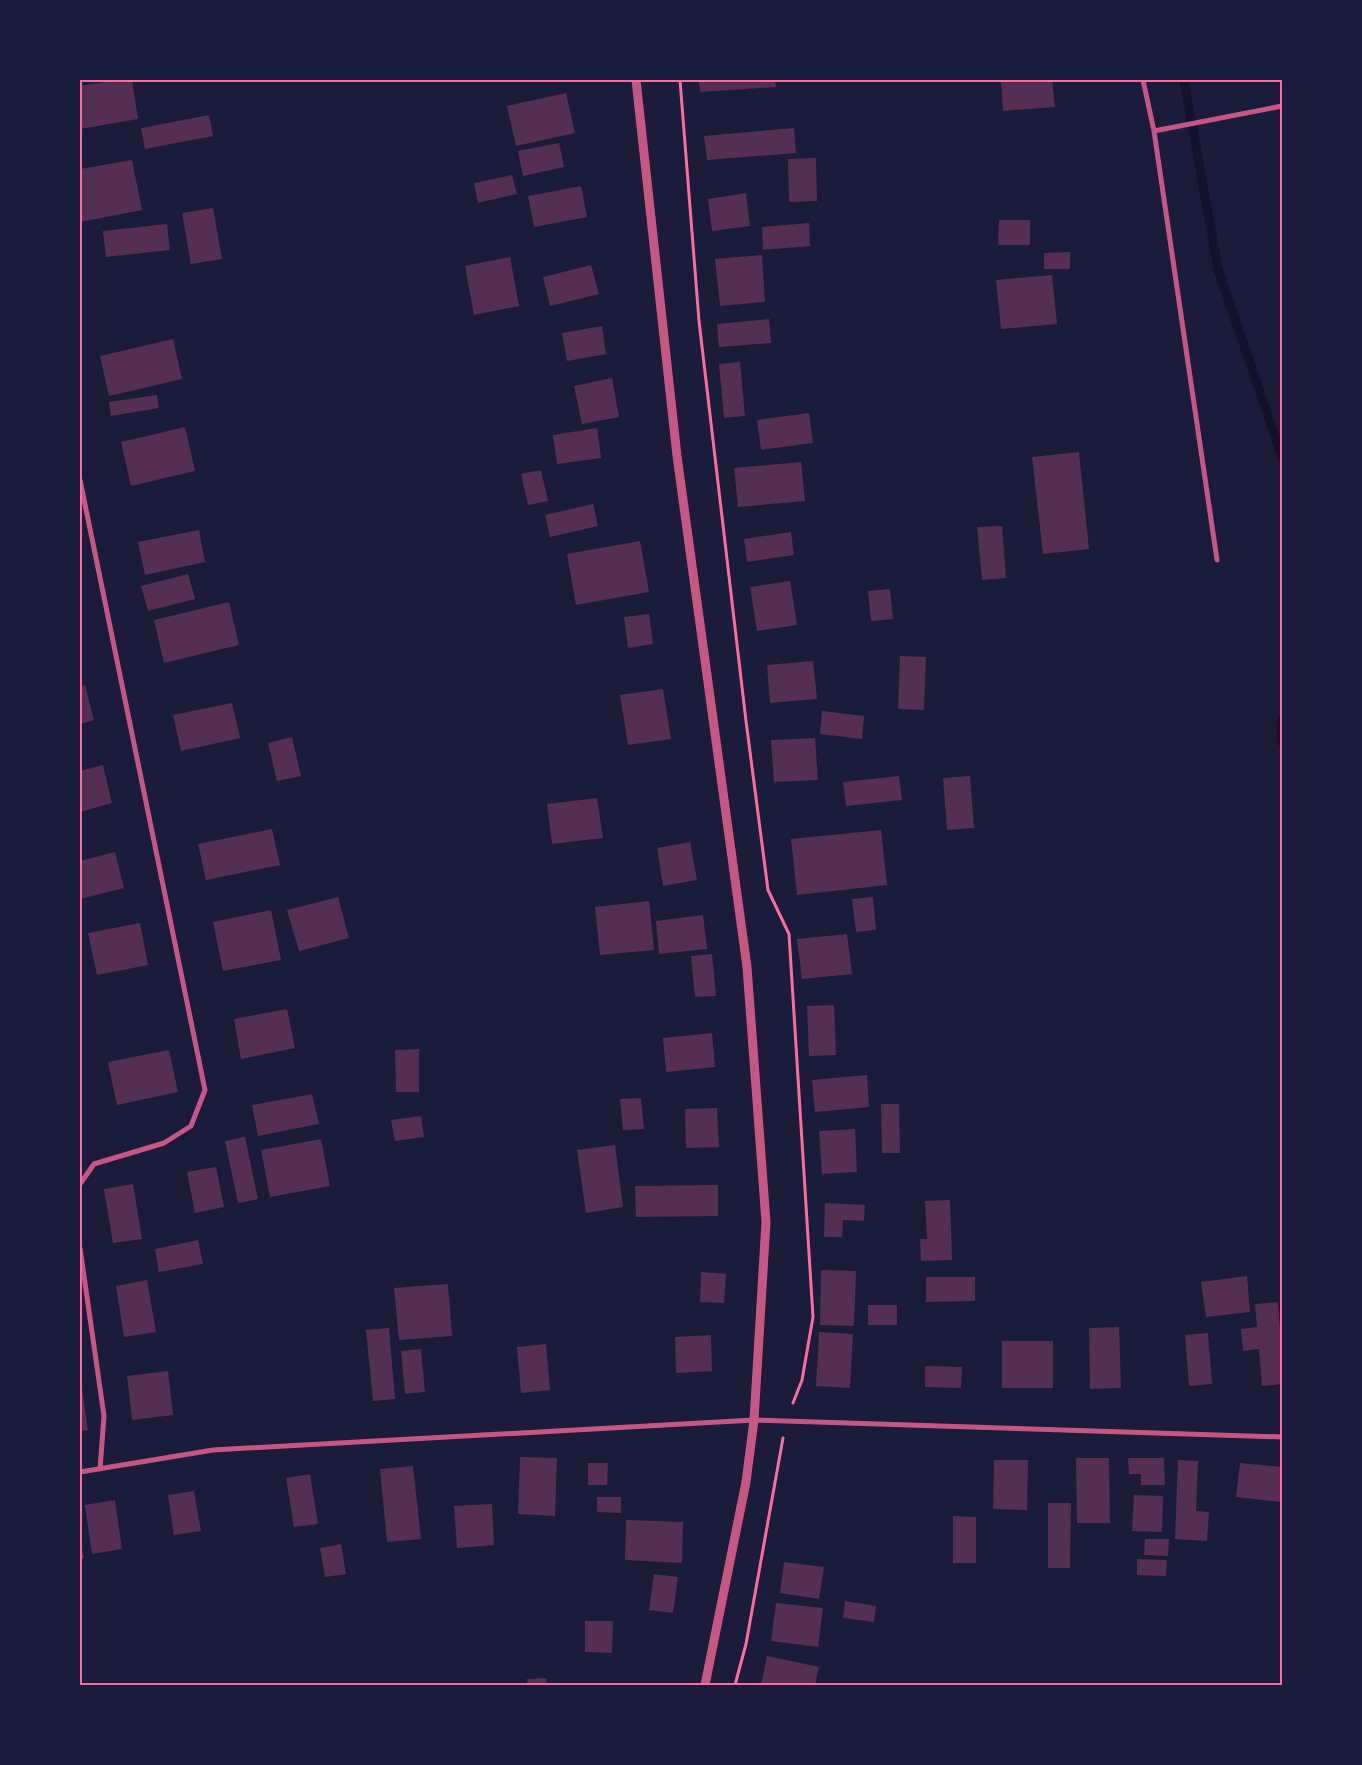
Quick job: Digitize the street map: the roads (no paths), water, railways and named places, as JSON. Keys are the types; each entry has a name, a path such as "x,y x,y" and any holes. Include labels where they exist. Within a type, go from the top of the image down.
{"street":[{"path":"636,80 677,456 747,967 766,1222 754,1420 746,1482 705,1685"},
{"path":"1143,80 1154,132 1217,560"},
{"path":"1154,132 1282,106"},
{"path":"80,480 205,1090 191,1126 164,1144 94,1164 80,1184"},
{"path":"80,1248 104,1416 100,1469"},
{"path":"80,1472 213,1450 754,1420 1282,1437"}],"waterway":[{"path":"1184,80 1218,269 1282,457"},
{"path":"1282,719 1282,742"}]}
